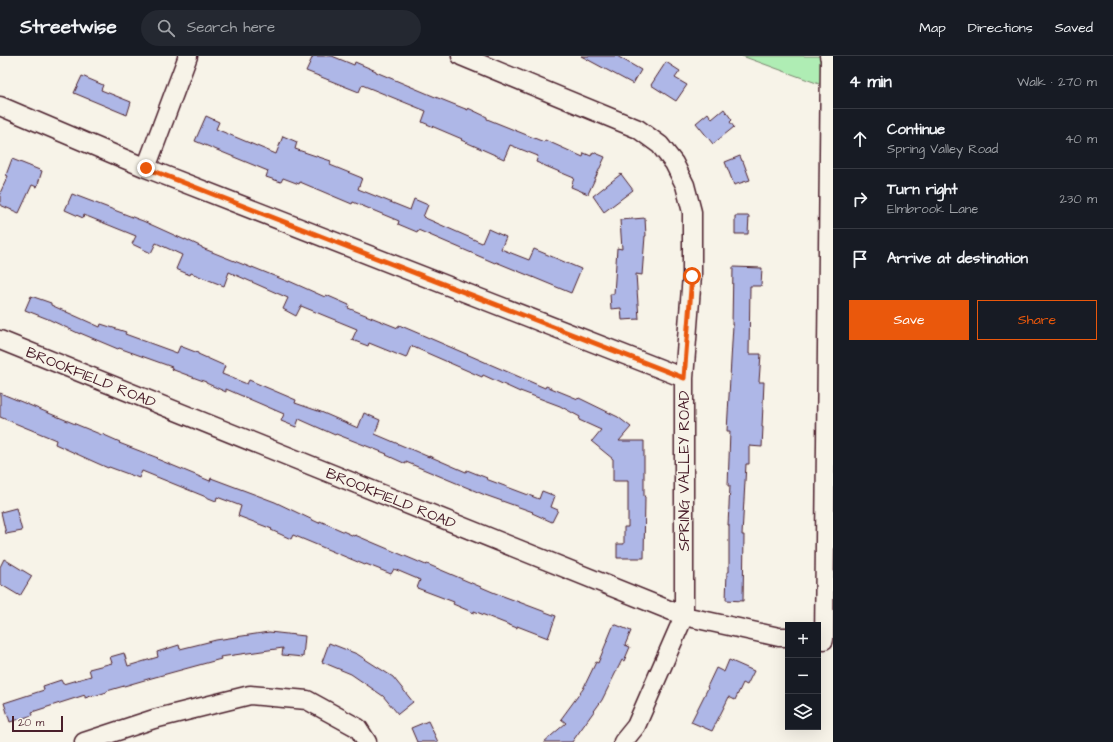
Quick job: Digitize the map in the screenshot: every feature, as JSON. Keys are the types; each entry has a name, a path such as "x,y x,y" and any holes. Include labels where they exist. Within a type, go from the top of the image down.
{"street":[{"path":"146,168 188,56"},
{"name":"SPRING VALLEY ROAD","path":"460,56 638,129 660,145 674,163 685,185 692,212 692,276 684,378 684,616"},
{"path":"825,639 829,56"},
{"path":"0,106 146,168 684,378"},
{"name":"BROOKFIELD ROAD","path":"0,340 684,616 779,637 785,637"},
{"path":"623,742 636,726 684,616"},
{"path":"84,742 154,719 250,695 307,700 358,728 367,742"}],"green space":[{"path":"742,56 833,56 833,89"}],"building":[{"path":"313,56 332,56 354,65 355,62 433,96 468,110 468,108 487,117 487,119 544,142 545,140 583,157 584,153 591,156 593,152 605,157 588,194 571,187 574,178 536,162 538,156 510,145 504,159 422,122 426,111 362,85 359,92 306,71"},
{"path":"581,56 617,56 641,70 633,84"},
{"path":"666,62 680,71 675,78 687,85 676,101 651,85"},
{"path":"82,76 103,85 101,90 131,102 127,115 74,93"},
{"path":"724,109 732,120 730,122 734,127 713,144 696,123 708,113 712,119"},
{"path":"206,116 219,122 216,129 276,154 283,136 297,142 295,149 331,161 330,165 362,178 358,189 410,210 414,199 428,205 423,217 482,243 488,229 506,237 501,249 529,260 534,249 581,269 571,293 418,230 417,232 398,224 399,221 353,202 352,204 300,182 299,184 283,178 281,182 266,177 268,171 195,141"},
{"path":"740,156 750,180 734,185 725,162"},
{"path":"12,159 42,171 37,187 32,185 19,213 0,205 0,193 8,176 6,175"},
{"path":"621,174 633,190 604,212 593,196"},
{"path":"72,194 143,221 202,248 252,268 289,281 325,297 326,295 349,305 348,308 398,328 399,325 545,388 546,386 578,399 579,398 618,417 631,427 619,441 644,441 644,558 617,558 617,544 624,544 624,527 628,527 628,481 613,481 613,459 591,441 601,430 579,420 580,417 560,406 520,392 483,375 482,377 411,346 406,358 369,343 368,346 352,340 357,329 301,306 296,316 283,309 288,298 229,272 224,286 191,273 190,275 176,269 182,255 156,243 151,253 132,244 136,236 84,215 83,218 65,210"},
{"path":"735,216 749,216 748,234 735,234"},
{"path":"645,218 646,236 642,275 636,274 639,319 622,320 621,308 611,309 610,294 614,294 617,248 622,249 620,220"},
{"path":"733,267 762,268 761,286 750,286 749,354 761,354 759,382 764,382 763,427 762,447 749,446 749,464 746,464 742,535 744,535 743,601 726,600 727,572 729,572 728,525 730,486 728,486 730,431 727,431 733,325"},
{"path":"31,296 51,303 51,305 100,327 101,324 126,332 125,334 177,353 180,346 198,353 225,366 222,374 247,384 249,380 296,400 295,403 321,412 358,428 364,413 380,420 375,434 466,472 467,470 487,478 486,479 539,499 542,491 555,496 551,507 558,510 552,522 532,513 533,512 485,495 406,462 406,464 386,455 387,454 336,434 335,435 299,419 296,427 281,421 284,414 226,389 226,392 206,382 171,369 172,367 119,348 118,349 25,310"},
{"path":"0,393 102,434 120,442 119,443 210,481 211,478 275,502 319,523 320,521 495,593 556,616 548,638 517,626 517,628 474,611 474,613 453,604 454,602 417,588 420,580 394,569 391,574 366,564 365,565 293,535 291,539 271,530 272,529 238,516 241,506 217,497 216,501 142,471 139,478 109,467 108,468 90,460 55,444 56,440 0,417"},
{"path":"16,508 22,531 6,534 1,512"},
{"path":"4,559 32,576 20,596 0,584 0,567"},
{"path":"614,624 631,631 625,645 630,647 624,661 622,660 602,700 572,742 544,742 566,723 561,719 583,689 596,662 598,663"},
{"path":"269,632 305,636 303,657 282,655 283,648 220,657 221,659 148,679 94,696 85,698 85,695 32,712 33,715 10,722 4,703 44,690 43,686 61,680 63,684 91,676 89,669 112,663 110,657 124,653 128,666 158,657 157,652 179,645 180,649 216,640"},
{"path":"329,643 357,654 393,677 413,702 398,714 383,696 351,674 322,662"},
{"path":"729,660 754,671 747,685 743,683 735,700 729,697 712,731 691,722 716,668 724,672"},
{"path":"428,721 438,742 417,742 411,728"}],"route":[{"path":"146,168 684,378 692,276"}]}
